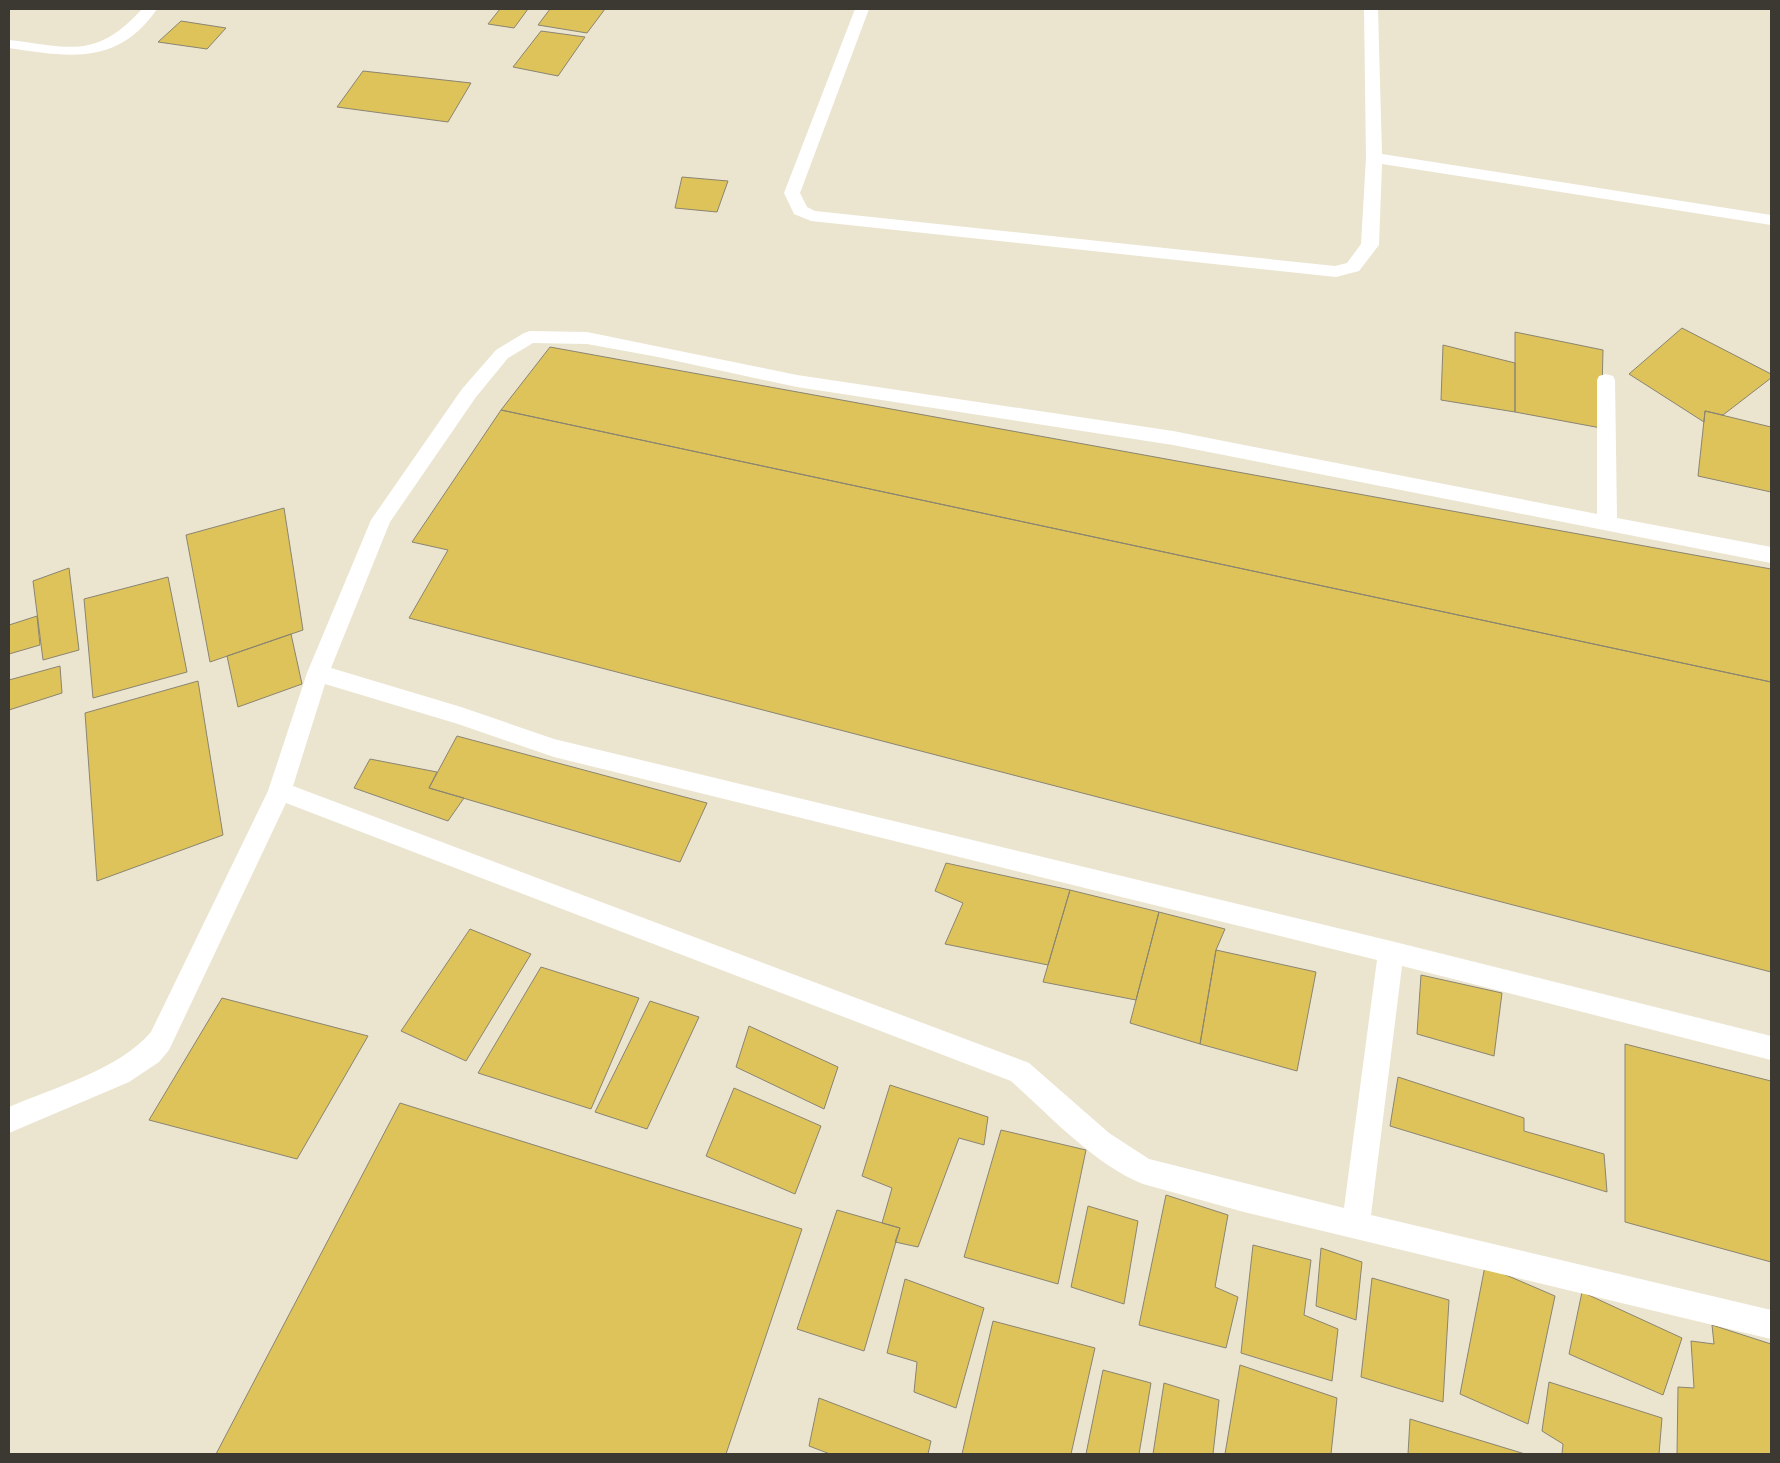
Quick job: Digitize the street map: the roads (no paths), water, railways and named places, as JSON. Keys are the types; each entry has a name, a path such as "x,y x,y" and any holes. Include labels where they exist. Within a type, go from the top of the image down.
{"lane":[{"path":"9,44 85,52 106,46 125,35 150,9"},
{"path":"862,9 792,193 800,210 811,216 1336,272 1353,267 1370,245 1374,158 1371,9"},
{"path":"1374,158 1771,220"},
{"path":"9,1120 120,1073 150,1053 160,1041 280,790 318,673 381,520 469,393 502,354 530,337 587,338 668,353 797,381 1173,438 1771,555"},
{"path":"1606,380 1607,523"},
{"path":"318,673 461,716 554,748 1391,952 1771,1048"},
{"path":"280,790 1020,1072 1099,1142 1143,1171 1244,1198 1771,1325"},
{"path":"1356,1225 1391,952"}]}
